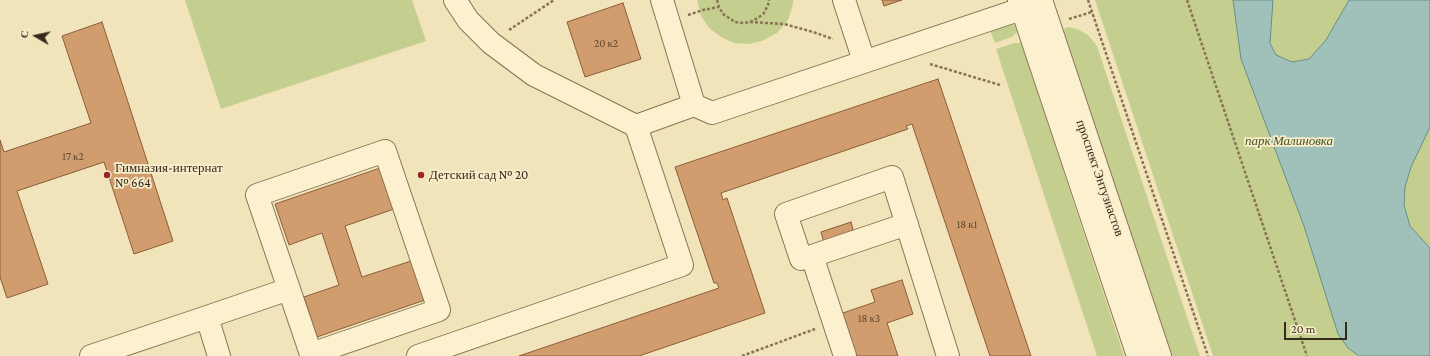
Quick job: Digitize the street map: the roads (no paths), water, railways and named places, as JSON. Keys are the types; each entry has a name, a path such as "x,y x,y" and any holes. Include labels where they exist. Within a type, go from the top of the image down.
{"street":[{"path":"418,356 682,265 636,126 534,75 491,43 468,20 455,0"},
{"path":"662,0 694,104 712,113 862,55 1031,3"},
{"path":"844,0 862,55"},
{"name":"проспект Энтузиастов","path":"1031,3 1138,356"},
{"name":"проспект Энтузиастов","path":"1031,3 1160,356"},
{"path":"636,126 694,104"},
{"path":"385,151 439,310 311,354 289,289 258,194 385,151"},
{"path":"907,224 801,259 786,214 892,177 907,224 948,356"},
{"path":"812,256 845,356"},
{"path":"91,356 289,289"},
{"path":"207,317 219,356"}],"water":[{"path":"1233,0 1273,0 1270,43 1276,55 1292,62 1309,59 1326,40 1349,0 1430,0 1430,127 1411,167 1405,187 1404,205 1410,226 1430,248 1430,356 1359,356 1348,348 1338,334 1304,226 1241,59"}],"place":[{"name":"Гимназия-интернат № 664","path":"107,175"},
{"name":"Детский сад № 20","path":"421,175"}],"park label":[{"name":"парк Малиновка","path":"1289,141"}]}
